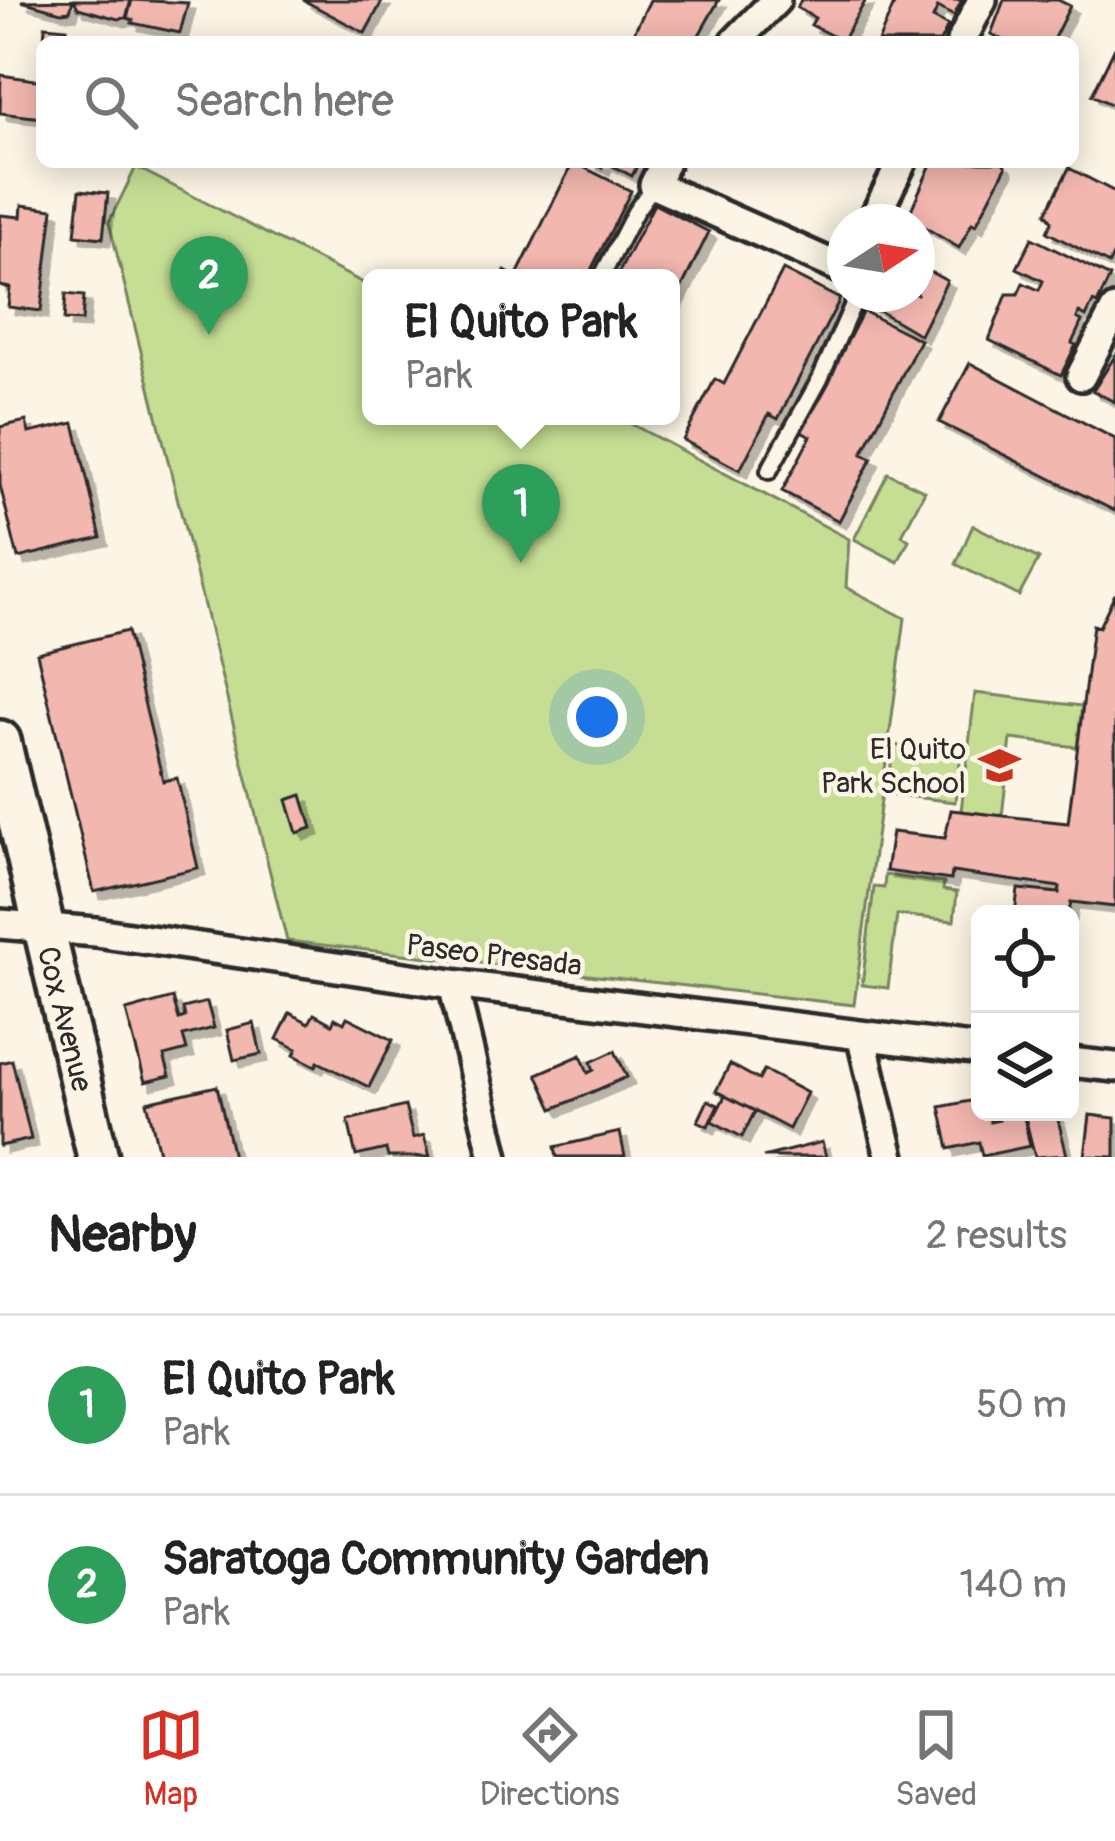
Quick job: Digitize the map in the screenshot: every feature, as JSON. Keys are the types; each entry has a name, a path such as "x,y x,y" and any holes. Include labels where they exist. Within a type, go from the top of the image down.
{"street":[{"path":"741,36 776,0"},
{"path":"964,36 982,0"},
{"path":"881,204 899,168"},
{"path":"660,174 827,261"},
{"path":"1081,376 1115,310"},
{"name":"Cox Avenue","path":"0,741 98,1157"},
{"name":"Paseo Presada","path":"0,924 90,931 453,984 971,1049"},
{"path":"453,984 494,1157"},
{"path":"861,1035 890,1157"},
{"path":"1079,1063 1115,1067"}],"lane":[{"path":"606,269 660,174"},
{"path":"769,471 820,379 850,312"}],"green space":[{"path":"138,168 362,282 362,425 633,425 849,539 846,587 905,618 854,1005 287,941 109,222"},
{"path":"888,473 925,491 902,535 909,540 898,562 854,539"},
{"path":"973,525 1039,559 1019,596 956,564"},
{"path":"975,693 1082,706 1077,747 1011,739 1002,816 961,811"},
{"path":"893,745 961,754 955,802 888,794"},
{"path":"885,875 944,883 943,890 957,892 954,921 897,915 888,988 862,985 874,887 884,888"}],"building":[{"path":"73,0 70,11 61,12 21,1"},
{"path":"74,0 131,0 126,18 118,19 78,8"},
{"path":"132,0 188,3 180,33 132,23 127,18"},
{"path":"303,0 383,0 365,33"},
{"path":"650,0 719,0 698,36 632,36"},
{"path":"801,0 866,0 845,36 832,36 811,25 815,18 797,8"},
{"path":"896,0 962,0 954,16 938,7 933,18 948,26 943,36 881,36"},
{"path":"1004,0 1058,0 1070,6 1055,36 991,34"},
{"path":"45,26 67,28 66,36 44,36"},
{"path":"1115,47 1115,106 1092,95"},
{"path":"1,75 36,80 36,117 0,113"},
{"path":"570,168 585,168 631,191 592,269 520,269"},
{"path":"929,168 1005,168 976,225 972,223 959,248 935,233 935,204 914,204"},
{"path":"1069,168 1115,192 1115,252 1109,264 1047,232 1052,221 1046,213"},
{"path":"80,190 108,193 103,238 75,235"},
{"path":"654,204 709,232 680,291 680,269 621,269"},
{"path":"22,205 53,209 41,311 8,307 10,288 0,286 0,215 21,217"},
{"path":"1032,238 1110,277 1086,317 1079,313 1077,318 1082,321 1072,343 1076,345 1061,375 989,340 1007,294 1018,294 1023,283 1039,290 1043,281 1017,268"},
{"path":"783,270 827,292 827,312 833,312 778,419 769,414 740,470 683,440 715,379 724,384"},
{"path":"935,275 947,281 935,305"},
{"path":"66,294 84,296 82,321 64,320"},
{"path":"862,312 920,340 862,454 872,458 839,521 782,491 811,436 801,431"},
{"path":"881,312 932,312 920,335"},
{"path":"1115,356 1115,402 1093,391"},
{"path":"970,363 1115,439 1115,511 939,422"},
{"path":"26,421 29,433 74,423 101,538 18,558 0,485 0,427"},
{"path":"1115,594 1115,907 1071,902 1016,905 1018,889 1059,893 1060,887 952,872 951,880 886,871 892,832 945,838 951,810 1068,823 1093,625 1099,627"},
{"path":"127,631 163,781 177,778 198,868 94,892 37,653"},
{"path":"302,795 312,828 297,833 287,800"},
{"path":"173,998 179,1019 185,1017 183,1008 207,1002 214,1028 183,1036 187,1050 164,1056 170,1076 145,1082 126,1011"},
{"path":"290,1013 309,1023 314,1014 332,1024 335,1018 344,1023 347,1017 393,1040 369,1087 294,1055 297,1049 277,1039"},
{"path":"254,1023 261,1054 234,1060 227,1030"},
{"path":"615,1051 627,1077 553,1109 537,1074 581,1055 588,1073 594,1070 591,1062"},
{"path":"12,1060 31,1139 0,1146 0,1063"},
{"path":"730,1064 759,1080 764,1070 807,1093 789,1129 716,1091"},
{"path":"217,1086 233,1157 160,1157 147,1102"},
{"path":"725,1096 755,1111 742,1137 712,1121"},
{"path":"708,1100 718,1105 708,1126 698,1121"},
{"path":"971,1101 971,1121 1025,1121 1030,1146 982,1156 979,1142 949,1149 940,1107"},
{"path":"405,1106 413,1138 424,1135 430,1157 388,1157 386,1149 356,1156 348,1120"},
{"path":"1090,1115 1115,1118 1115,1157 1085,1156"},
{"path":"1026,1121 1058,1121 1067,1155 1035,1157"},
{"path":"620,1132 625,1157 557,1157 555,1147"},
{"path":"822,1142 826,1157 763,1157"}],"place":[{"name":"Saratoga Community Garden","path":"209,335"},
{"name":"El Quito Park","path":"521,563"},
{"name":"El Quito Park School","path":"1000,766"}]}
